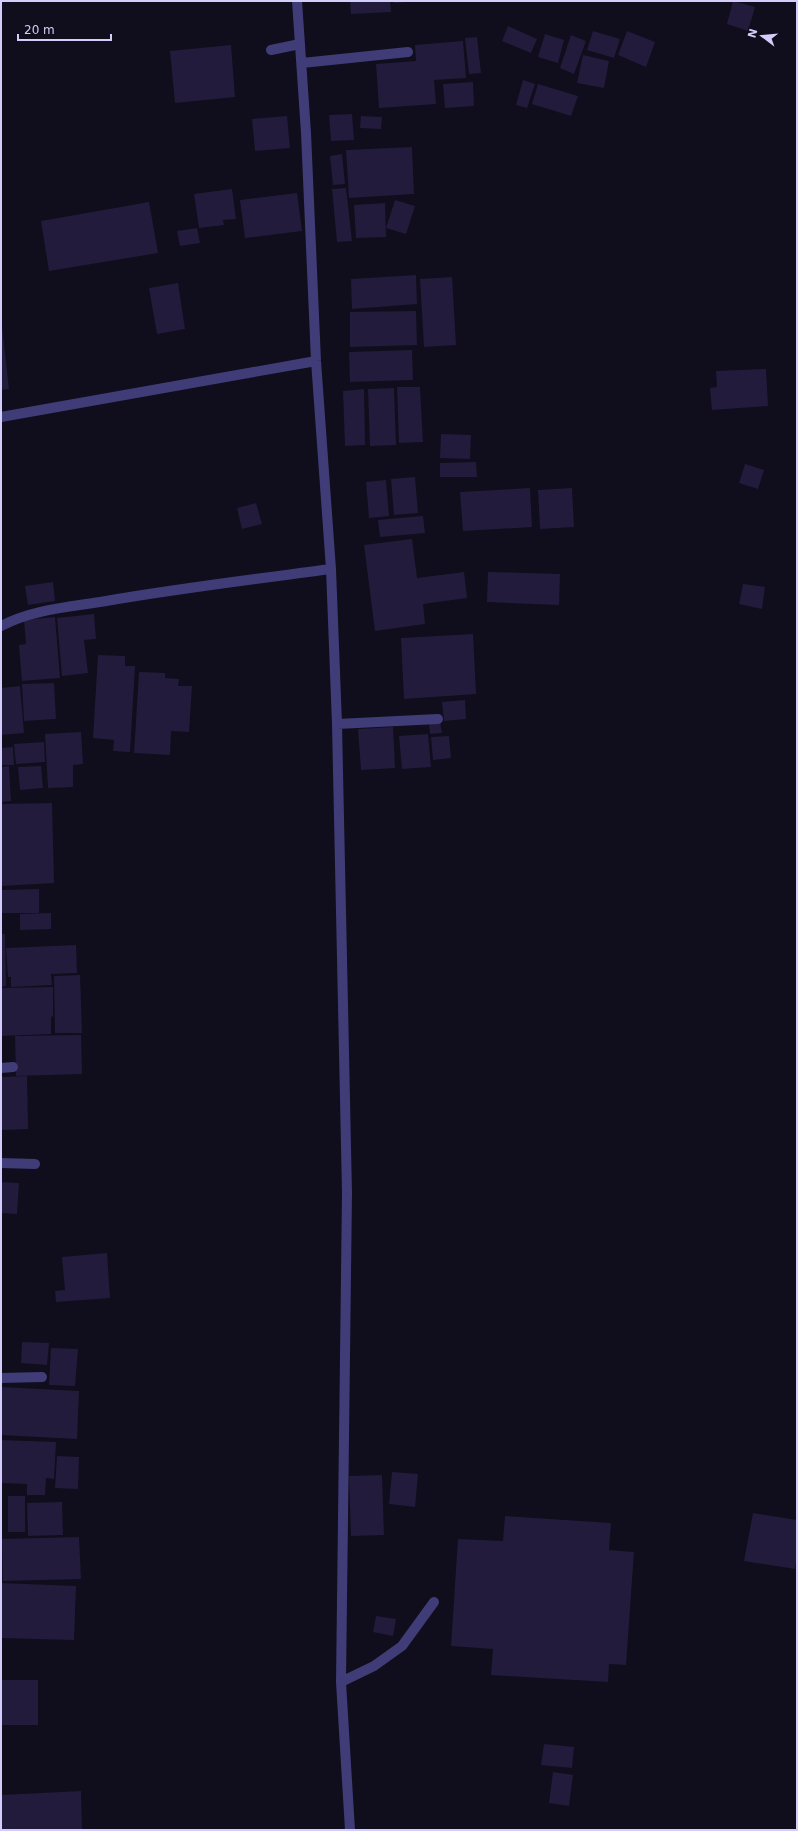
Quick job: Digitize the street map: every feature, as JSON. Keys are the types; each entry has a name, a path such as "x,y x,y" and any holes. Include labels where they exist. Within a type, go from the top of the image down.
{"street":[{"path":"297,1 302,63 316,361 331,569 337,724 347,1194 341,1682 350,1830"},
{"path":"271,50 300,44"},
{"path":"302,63 408,52"},
{"path":"1,417 316,361"},
{"path":"1,626 30,614 51,610 180,589 331,569"},
{"path":"337,724 438,719"},
{"path":"1,1068 13,1067"},
{"path":"1,1162 36,1164"},
{"path":"1,1378 42,1377"},
{"path":"341,1682 374,1666 402,1646 434,1602"}],"building":[{"path":"350,1 390,1 391,12 351,14"},
{"path":"394,1 405,1 406,2 394,3"},
{"path":"733,1 755,7 748,31 727,24"},
{"path":"508,26 537,39 531,53 502,41"},
{"path":"593,31 620,39 614,58 587,50"},
{"path":"627,31 655,42 646,67 618,55"},
{"path":"545,34 564,40 558,63 538,57"},
{"path":"571,35 586,41 574,74 560,68"},
{"path":"477,37 481,73 469,74 465,38"},
{"path":"463,41 466,78 434,80 436,104 379,108 376,64 416,61 415,45"},
{"path":"231,45 235,97 175,103 170,51"},
{"path":"583,55 609,61 604,88 577,83"},
{"path":"523,80 535,84 527,108 516,105"},
{"path":"473,82 474,106 445,108 443,84"},
{"path":"538,84 578,96 571,116 532,104"},
{"path":"352,114 354,140 331,141 329,115"},
{"path":"287,116 290,148 255,151 252,119"},
{"path":"361,116 382,117 381,129 360,128"},
{"path":"412,147 414,194 349,198 346,150"},
{"path":"342,154 345,184 333,185 330,156"},
{"path":"346,188 352,241 337,242 332,189"},
{"path":"232,189 236,219 223,220 224,225 199,228 194,194"},
{"path":"297,193 302,231 245,238 240,200"},
{"path":"395,200 415,206 406,234 386,228"},
{"path":"149,202 158,253 49,271 41,221"},
{"path":"385,203 386,237 356,238 354,205"},
{"path":"197,228 200,243 180,246 177,231"},
{"path":"416,275 417,304 352,309 351,279"},
{"path":"452,277 456,345 424,347 420,279"},
{"path":"178,283 185,329 157,334 149,288"},
{"path":"416,311 417,345 350,347 350,312"},
{"path":"1,317 9,389 1,390"},
{"path":"412,350 413,380 350,382 349,352"},
{"path":"766,369 768,406 712,410 710,388 717,387 716,371"},
{"path":"397,387 420,387 423,442 399,443"},
{"path":"394,388 396,445 370,446 368,389"},
{"path":"364,389 365,445 345,446 343,391"},
{"path":"441,434 471,435 470,459 440,458"},
{"path":"476,462 477,477 440,477 440,463"},
{"path":"745,464 764,470 758,489 739,483"},
{"path":"415,477 418,513 394,515 391,479"},
{"path":"386,480 389,516 369,518 366,482"},
{"path":"530,488 532,527 463,531 460,492"},
{"path":"572,488 574,527 540,529 538,490"},
{"path":"256,503 262,524 242,529 237,508"},
{"path":"423,516 425,533 380,537 378,520"},
{"path":"412,539 417,578 464,572 467,598 423,604 425,624 375,631 364,545"},
{"path":"488,572 560,574 559,605 487,602"},
{"path":"53,582 55,601 28,605 25,586"},
{"path":"743,584 765,587 762,609 739,604"},
{"path":"94,614 96,639 84,640 88,673 62,676 57,618"},
{"path":"55,617 60,678 22,681 19,645 26,644 24,620"},
{"path":"473,634 476,694 404,699 401,638"},
{"path":"98,655 125,656 125,666 135,666 130,752 113,751 114,740 93,738"},
{"path":"139,672 165,673 165,678 179,679 178,686 192,686 189,732 171,731 170,755 134,753"},
{"path":"54,683 56,719 24,721 22,684"},
{"path":"20,686 24,733 1,735 1,688"},
{"path":"465,700 466,719 444,721 442,702"},
{"path":"440,722 442,733 430,734 429,723"},
{"path":"393,727 395,768 361,770 358,729"},
{"path":"81,732 83,764 73,765 73,787 48,788 45,734"},
{"path":"428,734 431,767 402,769 399,736"},
{"path":"449,736 451,758 433,760 431,737"},
{"path":"44,742 45,762 16,764 14,744"},
{"path":"13,747 14,765 1,765 1,748"},
{"path":"9,766 11,801 1,802 1,767"},
{"path":"41,766 43,788 20,790 18,767"},
{"path":"52,803 54,883 1,886 1,804"},
{"path":"39,889 39,913 2,913 2,890"},
{"path":"51,913 51,929 20,930 20,914"},
{"path":"1,934 5,934 6,986 1,987"},
{"path":"76,945 77,973 51,974 52,985 11,987 11,977 8,977 6,948"},
{"path":"80,975 82,1033 55,1033 54,976"},
{"path":"53,987 53,1016 51,1017 51,1034 1,1036 2,988"},
{"path":"81,1035 82,1074 16,1076 15,1036"},
{"path":"27,1076 28,1129 1,1130 1,1077"},
{"path":"1,1182 19,1183 17,1214 1,1213"},
{"path":"107,1253 110,1298 56,1302 55,1291 65,1290 62,1257"},
{"path":"22,1342 49,1343 47,1365 21,1363"},
{"path":"51,1348 78,1349 75,1386 49,1385"},
{"path":"1,1387 79,1391 77,1439 1,1435"},
{"path":"1,1440 56,1442 54,1479 46,1478 45,1495 27,1495 27,1484 1,1483"},
{"path":"57,1456 79,1457 78,1489 55,1488"},
{"path":"392,1472 418,1474 415,1507 389,1504"},
{"path":"382,1475 384,1535 351,1536 349,1476"},
{"path":"8,1496 25,1496 25,1532 8,1532"},
{"path":"62,1502 63,1535 28,1536 27,1503"},
{"path":"753,1513 797,1520 797,1555 795,1569 744,1561"},
{"path":"505,1516 611,1523 609,1550 634,1552 626,1665 609,1664 608,1682 491,1675 493,1649 451,1646 458,1539 503,1541"},
{"path":"79,1537 81,1579 3,1581 2,1539"},
{"path":"1,1583 76,1586 74,1640 1,1638"},
{"path":"376,1616 396,1619 393,1636 373,1632"},
{"path":"1,1680 38,1680 38,1725 1,1725"},
{"path":"544,1744 574,1747 572,1768 541,1765"},
{"path":"553,1772 573,1775 569,1806 549,1803"},
{"path":"81,1791 82,1830 1,1830 1,1795"}]}
